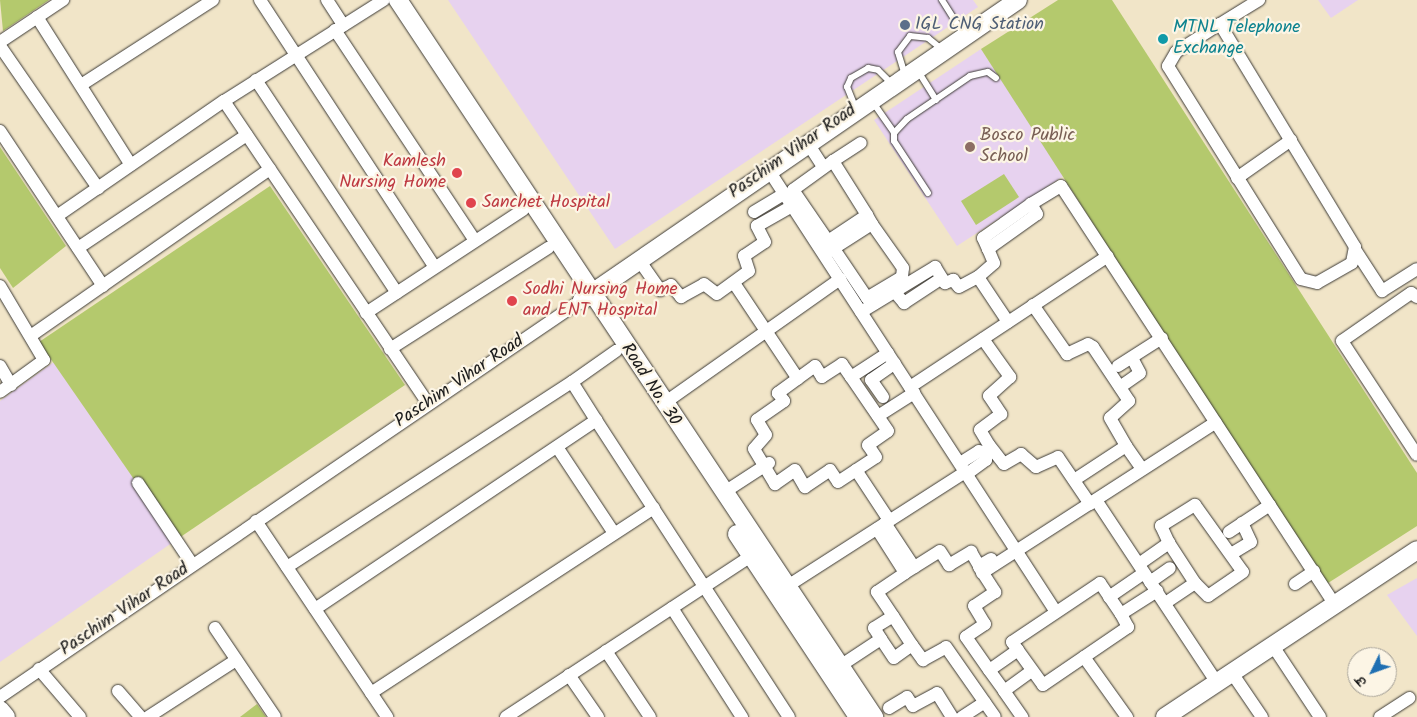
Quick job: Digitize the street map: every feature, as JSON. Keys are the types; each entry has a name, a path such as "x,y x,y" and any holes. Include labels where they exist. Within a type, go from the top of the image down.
{"street":[{"path":"0,42 64,0"},
{"path":"81,85 213,0"},
{"path":"260,0 435,267"},
{"path":"327,0 339,27 475,241"},
{"path":"57,216 295,54 385,0"},
{"name":"Road No. 30","path":"385,0 548,248 586,297 723,493 756,553 786,587 840,673 858,717"},
{"name":"Road No. 30","path":"398,0 586,297 616,351 840,673 874,717"},
{"name":"Paschim Vihar Road","path":"0,697 192,564 586,297 807,142 1018,0"},
{"path":"1259,0 1176,52 1168,66 1237,178 1305,282 1317,284 1348,267 1356,251"},
{"path":"37,17 131,165"},
{"path":"1220,24 1382,291 1417,269"},
{"path":"0,46 98,188"},
{"path":"256,80 397,293"},
{"path":"224,101 428,404"},
{"path":"0,131 103,286"},
{"path":"78,248 247,135"},
{"path":"1237,178 1291,140"},
{"path":"768,169 792,206 828,247 867,298 902,277 901,264 870,219 828,164 807,142"},
{"path":"861,143 793,190 828,247 840,279 1056,612"},
{"path":"32,335 270,169"},
{"path":"861,312 935,267 942,278 959,287 978,277 994,263 988,249 1037,214 1031,204 1060,186 1108,256 1336,605"},
{"path":"754,212 784,194"},
{"path":"639,260 660,290 671,285 681,297 700,284 715,294 734,283 750,270 744,256 765,242 757,226 792,206"},
{"path":"366,313 523,210"},
{"path":"828,247 870,219"},
{"path":"390,349 548,248"},
{"path":"878,416 983,339 1108,256"},
{"path":"978,277 1008,322"},
{"path":"662,404 840,279"},
{"path":"734,283 798,378"},
{"path":"0,286 32,335 44,360 0,392"},
{"path":"1417,297 1411,293 1342,341 1417,455"},
{"path":"1033,305 1064,352 1091,345 1120,387 1129,401 1110,418 1142,469"},
{"path":"1118,366 1162,338"},
{"path":"983,339 1010,377 989,396 1000,415 980,430 989,451 1004,464 1023,453 1037,467 1055,455 1093,502 1164,603 1225,678 1262,717"},
{"path":"286,567 572,382 616,351"},
{"path":"851,377 891,358"},
{"path":"883,397 871,380 891,358"},
{"path":"1120,387 1140,373 1132,358"},
{"path":"761,448 770,467 775,484 795,470 805,487 830,470 838,482 876,457 868,445 888,431 842,364 822,377 815,366 778,393 784,401 756,420 766,435 754,449 770,467"},
{"path":"0,366 11,385"},
{"path":"572,382 789,717"},
{"path":"315,609 596,420"},
{"path":"981,570 1093,502 1216,422"},
{"path":"1074,480 1126,446"},
{"path":"557,447 614,533"},
{"path":"786,587 964,470 986,460 989,451"},
{"path":"723,493 770,467"},
{"path":"856,470 909,570"},
{"path":"138,483 192,564"},
{"path":"1195,504 1243,572 1240,576 1206,596 1195,583 1169,543 1161,526 1195,504"},
{"path":"1229,532 1270,505"},
{"path":"371,693 654,508"},
{"path":"256,521 387,717"},
{"path":"1231,554 1251,542 1242,523"},
{"path":"1121,614 1169,543"},
{"path":"996,717 946,647 923,660 877,592 940,550 949,566 971,552 995,592 974,606 985,624 966,637 1022,717"},
{"path":"1165,717 1417,550"},
{"path":"506,717 756,553"},
{"path":"1109,596 1170,568"},
{"path":"1295,584 1314,571"},
{"path":"1100,583 1128,626 1043,685 1012,642 1056,612 1100,583"},
{"path":"1164,603 1195,583"},
{"path":"672,608 742,717"},
{"path":"893,616 874,628 894,658 912,646"},
{"path":"215,628 275,717"},
{"path":"840,673 881,639"},
{"path":"1273,646 1320,717"},
{"path":"989,670 1018,650"},
{"path":"606,651 650,717"},
{"path":"1084,657 1127,717"},
{"path":"148,717 236,660"},
{"path":"39,669 80,717"},
{"path":"1004,691 1032,671"},
{"path":"569,676 598,717"},
{"path":"118,691 142,717"},
{"path":"889,708 907,697 913,706 937,693 952,717"},
{"path":"1380,717 1409,698"},
{"path":"962,717 985,702"},
{"path":"0,710 6,717"}],"lane":[{"path":"942,0 964,35"},
{"path":"904,76 898,52 910,36 928,38 943,50"},
{"path":"856,109 847,87 858,73 874,69 904,76 936,100"},
{"path":"894,133 936,100 980,72 996,78"},
{"path":"871,99 894,133 894,141 928,193"}],"shaded area":[{"path":"448,0 973,0 978,7 615,249"},
{"path":"1318,0 1358,0 1331,18"},
{"name":"Bosco Public School","path":"981,49 1065,175 957,246 874,120"},
{"path":"54,362 176,540 0,662 0,401"},
{"path":"1417,578 1417,636 1387,595"}],"green space":[{"path":"0,0 49,0 3,31"},
{"path":"1058,0 1112,0 1417,473 1417,526 1325,585 981,49"},
{"path":"0,147 66,246 13,288 0,268"},
{"path":"1004,174 1019,197 976,225 961,201"},
{"path":"270,186 405,385 176,540 39,342"},
{"path":"257,704 266,717 240,717"}],"place":[{"name":"IGL CNG Station","path":"905,25"},
{"name":"MTNL Telephone Exchange","path":"1163,39"},
{"name":"Bosco Public School","path":"970,147"},
{"name":"Kamlesh Nursing Home","path":"457,173"},
{"name":"Sanchet Hospital","path":"471,203"},
{"name":"Sodhi Nursing Home and ENT Hospital","path":"512,301"}]}
